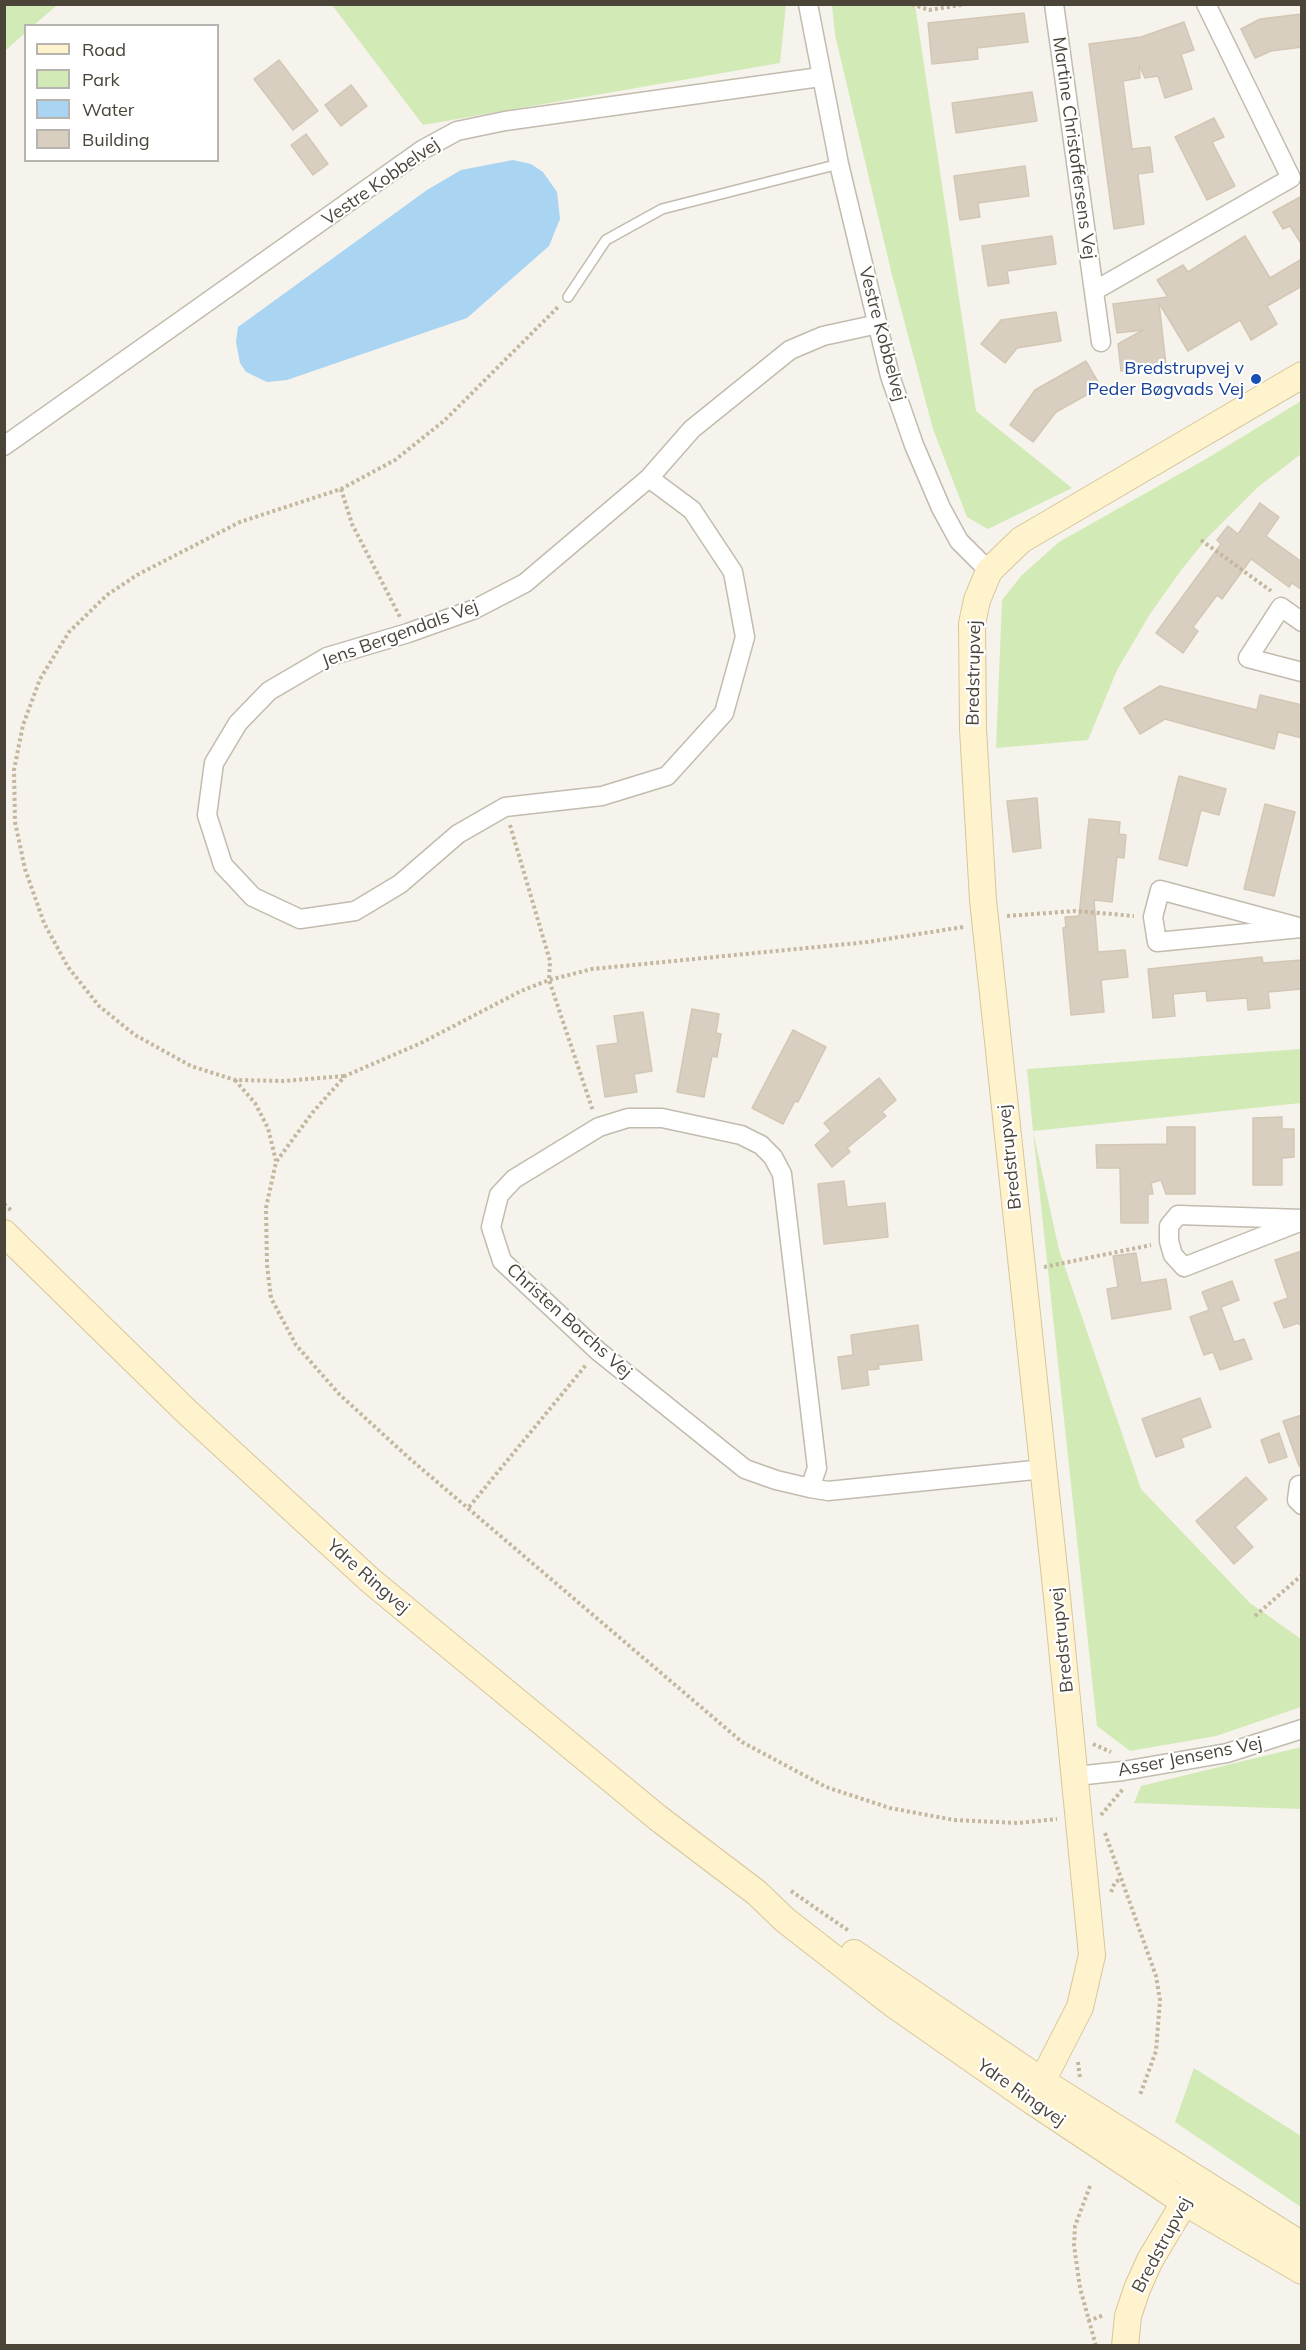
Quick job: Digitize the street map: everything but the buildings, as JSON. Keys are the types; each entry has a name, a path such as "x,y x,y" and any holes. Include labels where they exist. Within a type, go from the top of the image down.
{"street":[{"name":"Vestre Kobbelvej","path":"808,4 820,77 890,376 914,445 941,508 959,541 989,571"},
{"name":"Martine Christoffersens Vej","path":"1054,4 1101,342"},
{"name":"Martine Christoffersens Vej","path":"1094,291 1291,178 1210,5"},
{"name":"Vestre Kobbelvej","path":"4,446 422,150 457,131 505,121 820,77"},
{"name":"Jens Bergendals Vej","path":"649,478 692,510 733,572 745,637 724,713 667,776 602,796 505,807 458,834 400,884 355,911 300,919 253,897 223,865 207,815 214,763 238,723 269,691 327,657 408,633 475,609 525,583 649,478 692,429 790,350 823,336 878,324"},
{"name":"Bredstrupvej","path":"1037,2091 1080,2007 1088,1981 1092,1955 1076,1776 982,888 973,729 972,624 977,600 989,571 1002,555 1043,525 1302,375"},
{"path":"1302,622 1281,607 1248,658 1302,672"},
{"path":"1160,890 1301,928 1157,942 1152,917 1160,890"},
{"name":"Christen Borchs Vej","path":"810,1488 817,1468 782,1174 773,1157 761,1145 741,1135 662,1118 628,1118 599,1127 514,1179 499,1195 491,1227 502,1261 598,1351 746,1469 810,1488 828,1491 1044,1469"},
{"path":"1178,1215 1302,1220 1184,1267 1173,1255 1169,1241 1170,1226 1178,1215"},
{"name":"Ydre Ringvej","path":"9,1223 170,1396 371,1581 649,1811 757,1893 789,1909 1037,2091 1191,2192 1302,2271"},
{"path":"1302,1485 1299,1485 1297,1500 1302,1505"},
{"name":"Asser Jensens Vej","path":"1076,1776 1123,1771 1227,1753 1302,1729"},
{"name":"Bredstrupvej","path":"1125,2346 1128,2316 1137,2289 1191,2192"},
{"name":"Ydre Ringvej","path":"1191,2192 1302,2245"}],"lane":[{"path":"568,297 606,240 662,209 840,164"}],"path":[{"path":"912,4 929,10 967,4"},
{"path":"345,1076 284,1081 235,1080 191,1066 135,1035 99,1006 68,968 44,923 25,869 15,822 14,770 23,725 40,679 69,632 107,595 137,575 240,522 341,489 395,460 445,420 568,297"},
{"path":"341,489 352,524 408,633"},
{"path":"1201,540 1278,597 1281,607"},
{"path":"505,807 550,961 549,980 599,1127"},
{"path":"998,917 1075,911 1152,917"},
{"path":"235,1080 255,1103 268,1128 276,1162"},
{"path":"4,1204 9,1223"},
{"path":"1036,1268 1169,1241"},
{"path":"469,1507 598,1351"},
{"path":"1255,1616 1302,1575"},
{"path":"1085,1740 1121,1758 1123,1790 1101,1815 1101,1820"},
{"path":"1104,1830 1156,1976 1159,1992 1156,2051 1140,2095"},
{"path":"786,1887 849,1932"},
{"path":"1090,2186 1075,2226 1074,2254 1080,2288 1096,2346"}],"green space":[{"path":"5,4 57,4 35,24 24,24 24,34 5,51"},
{"path":"332,5 786,5 780,63 423,125"},
{"path":"832,5 915,5 976,411 1072,488 988,529 967,517 933,429 892,275 835,35"},
{"path":"1301,401 1301,454 1258,487 1208,537 1182,569 1150,614 1117,670 1088,740 996,748 1002,600 1022,575 1059,542 1206,459"},
{"path":"1301,1049 1301,1103 1033,1131 1027,1069"},
{"path":"1033,1131 1059,1250 1141,1489 1250,1603 1301,1639 1301,1707 1216,1736 1130,1751 1097,1726"},
{"path":"1301,1747 1301,1809 1134,1803 1141,1786"},
{"path":"1194,2068 1301,2136 1301,2207 1175,2122"}],"water":[{"path":"513,160 531,164 543,172 557,192 560,219 549,246 467,318 287,380 267,382 246,372 240,363 236,342 238,327 427,190 461,170"}],"place":[{"name":"Bredstrupvej v Peder Bøgvads Vej","path":"1256,379"}]}
